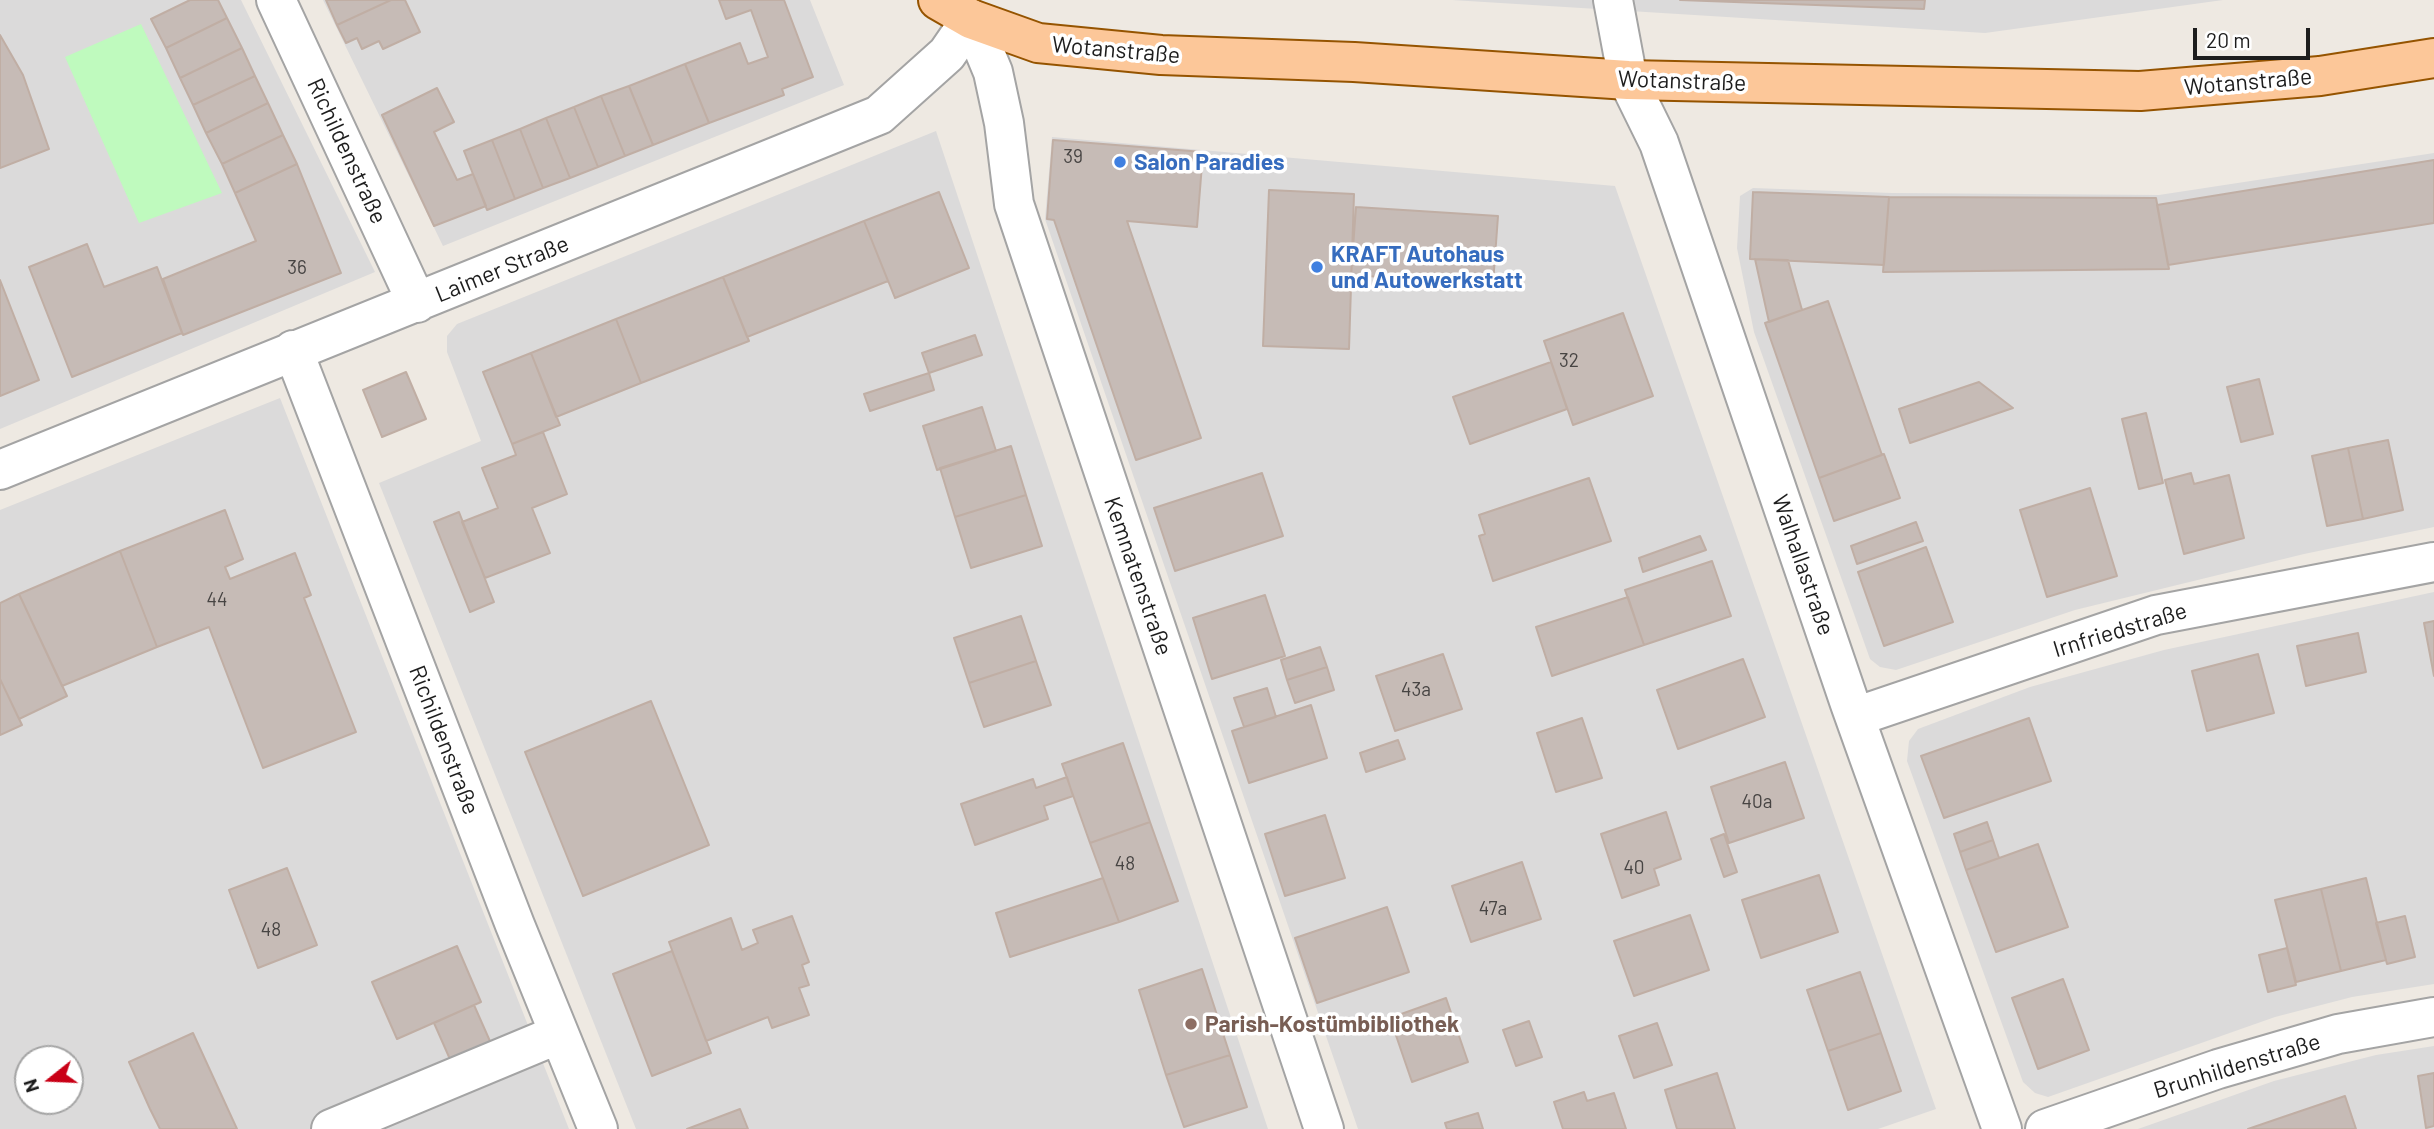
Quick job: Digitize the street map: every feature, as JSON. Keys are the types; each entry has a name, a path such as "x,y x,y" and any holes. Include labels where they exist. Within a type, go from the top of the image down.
{"main road":[{"name":"Wotanstraße","path":"939,0 971,19 1038,43 1161,55 1354,62 1628,80 2140,91 2320,76 2434,58"}],"street":[{"name":"Richildenstraße","path":"276,0 417,303"},
{"name":"Walhallastraße","path":"1613,0 1628,80 1659,143 1855,717 2002,1129"},
{"name":"Laimer Straße","path":"0,470 879,115 947,54 971,19"},
{"name":"Kemnatenstraße","path":"971,19 993,72 1004,123 1014,204 1324,1129"},
{"name":"Richildenstraße","path":"293,350 598,1129"},
{"name":"Irnfriedstraße","path":"1855,717 2156,615 2434,562"},
{"name":"Brunhildenstraße","path":"2045,1129 2218,1069 2338,1034 2434,1017"},
{"path":"331,1129 559,1034"}],"shaded area":[{"path":"0,0 241,0 375,272 0,429"},
{"path":"323,0 810,0 844,85 443,246"},
{"path":"1452,0 2223,0 1985,33"},
{"path":"936,131 1268,1129 636,1129 379,483 481,441 447,352 447,336 457,324"},
{"path":"1052,137 1615,186 1936,1109 1878,1129 1358,1129 1045,219"},
{"path":"2434,153 2434,527 2304,554 2075,610 1896,670 1880,667 1870,659 1754,332 1737,248 1740,196 1753,188 1892,193 2159,195"},
{"path":"280,398 569,1129 0,1129 0,510"},
{"path":"2434,592 2434,984 2352,997 2275,1017 2048,1097 2035,1093 2023,1082 1907,761 1909,741 1918,729 2030,687 2164,650"},
{"path":"2434,1046 2434,1129 2138,1129 2274,1081 2376,1055"}],"green space":[{"path":"141,24 222,193 139,223 65,57"}],"building":[{"path":"190,0 218,0 227,18 166,48 151,19"},
{"path":"326,0 391,0 337,25"},
{"path":"391,0 405,0 420,32 383,49 379,41 362,49 357,38 346,43 337,25"},
{"path":"719,0 784,0 813,77 782,89 784,95 709,123 685,64 740,43 748,64 768,57 751,10 726,19"},
{"path":"1680,0 1925,0 1924,9"},
{"path":"227,18 242,48 180,78 166,48"},
{"path":"0,35 23,75 49,149 0,168"},
{"path":"242,48 255,76 193,105 180,78"},
{"path":"685,64 709,123 653,145 629,86"},
{"path":"255,76 268,103 206,133 193,105"},
{"path":"629,86 653,145 625,156 601,96"},
{"path":"437,88 454,122 434,132 457,180 473,174 486,206 434,226 382,115"},
{"path":"601,96 625,156 598,167 574,107"},
{"path":"268,103 283,135 222,164 206,133"},
{"path":"574,107 598,167 570,178 546,118"},
{"path":"546,118 570,178 543,188 520,129"},
{"path":"520,129 543,188 515,199 492,140"},
{"path":"283,135 297,164 235,193 222,164"},
{"path":"492,140 515,199 487,210 464,151"},
{"path":"1053,140 1203,152 1197,227 1127,221 1201,438 1136,460 1054,220 1047,219"},
{"path":"2434,160 2434,223 2168,265 2157,205"},
{"path":"297,164 341,273 183,335 163,279 256,241 235,193"},
{"path":"1269,190 1354,194 1349,349 1263,346"},
{"path":"939,192 969,268 895,298 864,221"},
{"path":"1753,192 1889,197 1884,265 1750,259"},
{"path":"1889,197 2156,198 2169,269 1883,272"},
{"path":"1356,207 1498,216 1493,284 1351,275"},
{"path":"864,221 888,281 747,337 723,277"},
{"path":"87,244 104,287 157,267 182,333 72,377 29,267"},
{"path":"1755,259 1788,260 1802,310 1769,322"},
{"path":"723,277 749,341 641,383 616,319"},
{"path":"0,280 39,380 0,396"},
{"path":"1828,301 1882,455 1819,478 1765,323"},
{"path":"1623,313 1653,396 1573,425 1544,341"},
{"path":"616,319 641,383 556,417 531,353"},
{"path":"975,335 982,355 929,373 922,353"},
{"path":"531,353 560,425 512,444 483,372"},
{"path":"1551,362 1567,409 1470,444 1453,397"},
{"path":"406,372 426,419 382,437 363,390"},
{"path":"929,373 934,390 870,411 864,394"},
{"path":"2259,379 2273,434 2241,442 2227,387"},
{"path":"1979,382 2013,408 1910,443 1899,409"},
{"path":"982,407 996,451 937,470 923,426"},
{"path":"2146,413 2163,483 2139,489 2122,419"},
{"path":"543,432 567,494 532,508 550,553 485,578 462,522 498,508 482,468 516,455 512,444"},
{"path":"2388,440 2403,510 2363,519 2348,448"},
{"path":"1011,446 1026,495 955,517 940,468"},
{"path":"2348,448 2363,519 2327,526 2312,456"},
{"path":"1884,454 1900,498 1834,521 1819,478"},
{"path":"1262,473 1283,536 1175,571 1154,508"},
{"path":"2191,473 2194,484 2229,475 2244,538 2184,554 2165,480"},
{"path":"1589,478 1611,541 1493,581 1479,536 1485,534 1479,515"},
{"path":"2090,488 2117,576 2047,597 2020,510"},
{"path":"1026,495 1042,546 971,568 955,517"},
{"path":"225,510 243,559 225,567 230,579 295,553 311,595 304,598 356,732 263,768 209,627 157,647 120,551"},
{"path":"459,512 494,602 470,612 434,522"},
{"path":"1916,522 1923,541 1857,564 1851,546"},
{"path":"1700,536 1706,550 1643,572 1639,558"},
{"path":"1926,547 1953,622 1884,646 1858,572"},
{"path":"120,551 157,647 62,686 19,594"},
{"path":"1712,561 1731,616 1644,645 1625,590"},
{"path":"19,594 67,696 19,719 0,679 0,603"},
{"path":"1265,595 1285,656 1212,679 1193,618"},
{"path":"1628,597 1644,645 1552,676 1536,627"},
{"path":"1021,616 1036,661 969,683 954,638"},
{"path":"2434,621 2434,676 2424,623"},
{"path":"2358,633 2366,672 2306,686 2297,646"},
{"path":"1320,647 1327,667 1287,680 1281,660"},
{"path":"1443,654 1462,709 1395,731 1376,676"},
{"path":"2258,654 2274,713 2207,731 2192,671"},
{"path":"1743,659 1765,717 1678,749 1657,690"},
{"path":"1036,661 1051,705 984,727 969,683"},
{"path":"1327,667 1334,690 1295,703 1287,680"},
{"path":"0,679 22,725 0,735"},
{"path":"1267,688 1276,717 1244,727 1234,698"},
{"path":"651,701 709,845 583,896 525,752"},
{"path":"1311,705 1327,758 1249,783 1232,731"},
{"path":"1582,718 1602,778 1556,792 1537,733"},
{"path":"2029,718 2051,781 1944,818 1921,756"},
{"path":"1398,740 1405,759 1366,772 1360,753"},
{"path":"1123,743 1150,822 1090,843 1062,764"},
{"path":"1785,762 1804,818 1729,843 1711,787"},
{"path":"1067,777 1073,796 1044,806 1048,819 975,845 961,804 1033,779 1036,788"},
{"path":"1666,812 1681,859 1654,869 1659,885 1622,898 1601,834"},
{"path":"1325,815 1345,878 1285,896 1265,834"},
{"path":"1150,822 1178,901 1119,922 1090,843"},
{"path":"1987,822 1993,840 1960,852 1954,834"},
{"path":"1724,834 1737,872 1724,877 1711,839"},
{"path":"1993,840 1999,858 1966,870 1960,852"},
{"path":"2038,844 2068,927 1996,952 1966,870"},
{"path":"1522,862 1541,919 1471,942 1452,886"},
{"path":"287,868 317,945 258,968 229,890"},
{"path":"1819,875 1838,932 1761,958 1742,900"},
{"path":"1103,878 1119,922 1010,957 996,913"},
{"path":"2366,878 2386,960 2341,971 2321,889"},
{"path":"2321,889 2341,971 2296,982 2275,900"},
{"path":"1387,907 1409,972 1317,1003 1295,938"},
{"path":"1690,915 1709,970 1634,996 1614,941"},
{"path":"792,916 809,962 802,965 809,985 799,988 809,1015 772,1028 768,1017 706,1041 669,942 731,918 742,950 758,943 753,930"},
{"path":"2405,916 2415,957 2387,964 2376,923"},
{"path":"457,946 481,1002 397,1039 372,982"},
{"path":"2287,948 2296,985 2268,992 2259,955"},
{"path":"672,951 711,1053 652,1076 613,974"},
{"path":"1202,969 1230,1055 1166,1075 1139,990"},
{"path":"1860,972 1881,1033 1828,1051 1807,990"},
{"path":"2063,979 2089,1050 2038,1069 2012,998"},
{"path":"1446,998 1468,1062 1412,1082 1390,1018"},
{"path":"474,1005 493,1048 453,1066 434,1023"},
{"path":"1529,1021 1542,1057 1516,1066 1503,1030"},
{"path":"1657,1023 1672,1065 1634,1078 1619,1036"},
{"path":"193,1033 237,1129 160,1129 150,1109 129,1062"},
{"path":"1881,1033 1901,1091 1848,1110 1828,1051"},
{"path":"1230,1055 1247,1107 1184,1127 1166,1075"},
{"path":"1717,1073 1735,1129 1677,1129 1665,1090"},
{"path":"2434,1073 2434,1126 2426,1128 2418,1076"},
{"path":"1584,1092 1587,1101 1614,1093 1626,1129 1563,1129 1554,1102"},
{"path":"2345,1096 2356,1129 2248,1129 2283,1117"},
{"path":"740,1109 748,1129 687,1129"},
{"path":"1478,1113 1483,1129 1447,1129 1445,1123"}],"place":[{"name":"Salon Paradies","path":"1120,162"},
{"name":"KRAFT Autohaus und Autowerkstatt","path":"1317,267"},
{"name":"Parish-Kostümbibliothek","path":"1191,1024"}]}
